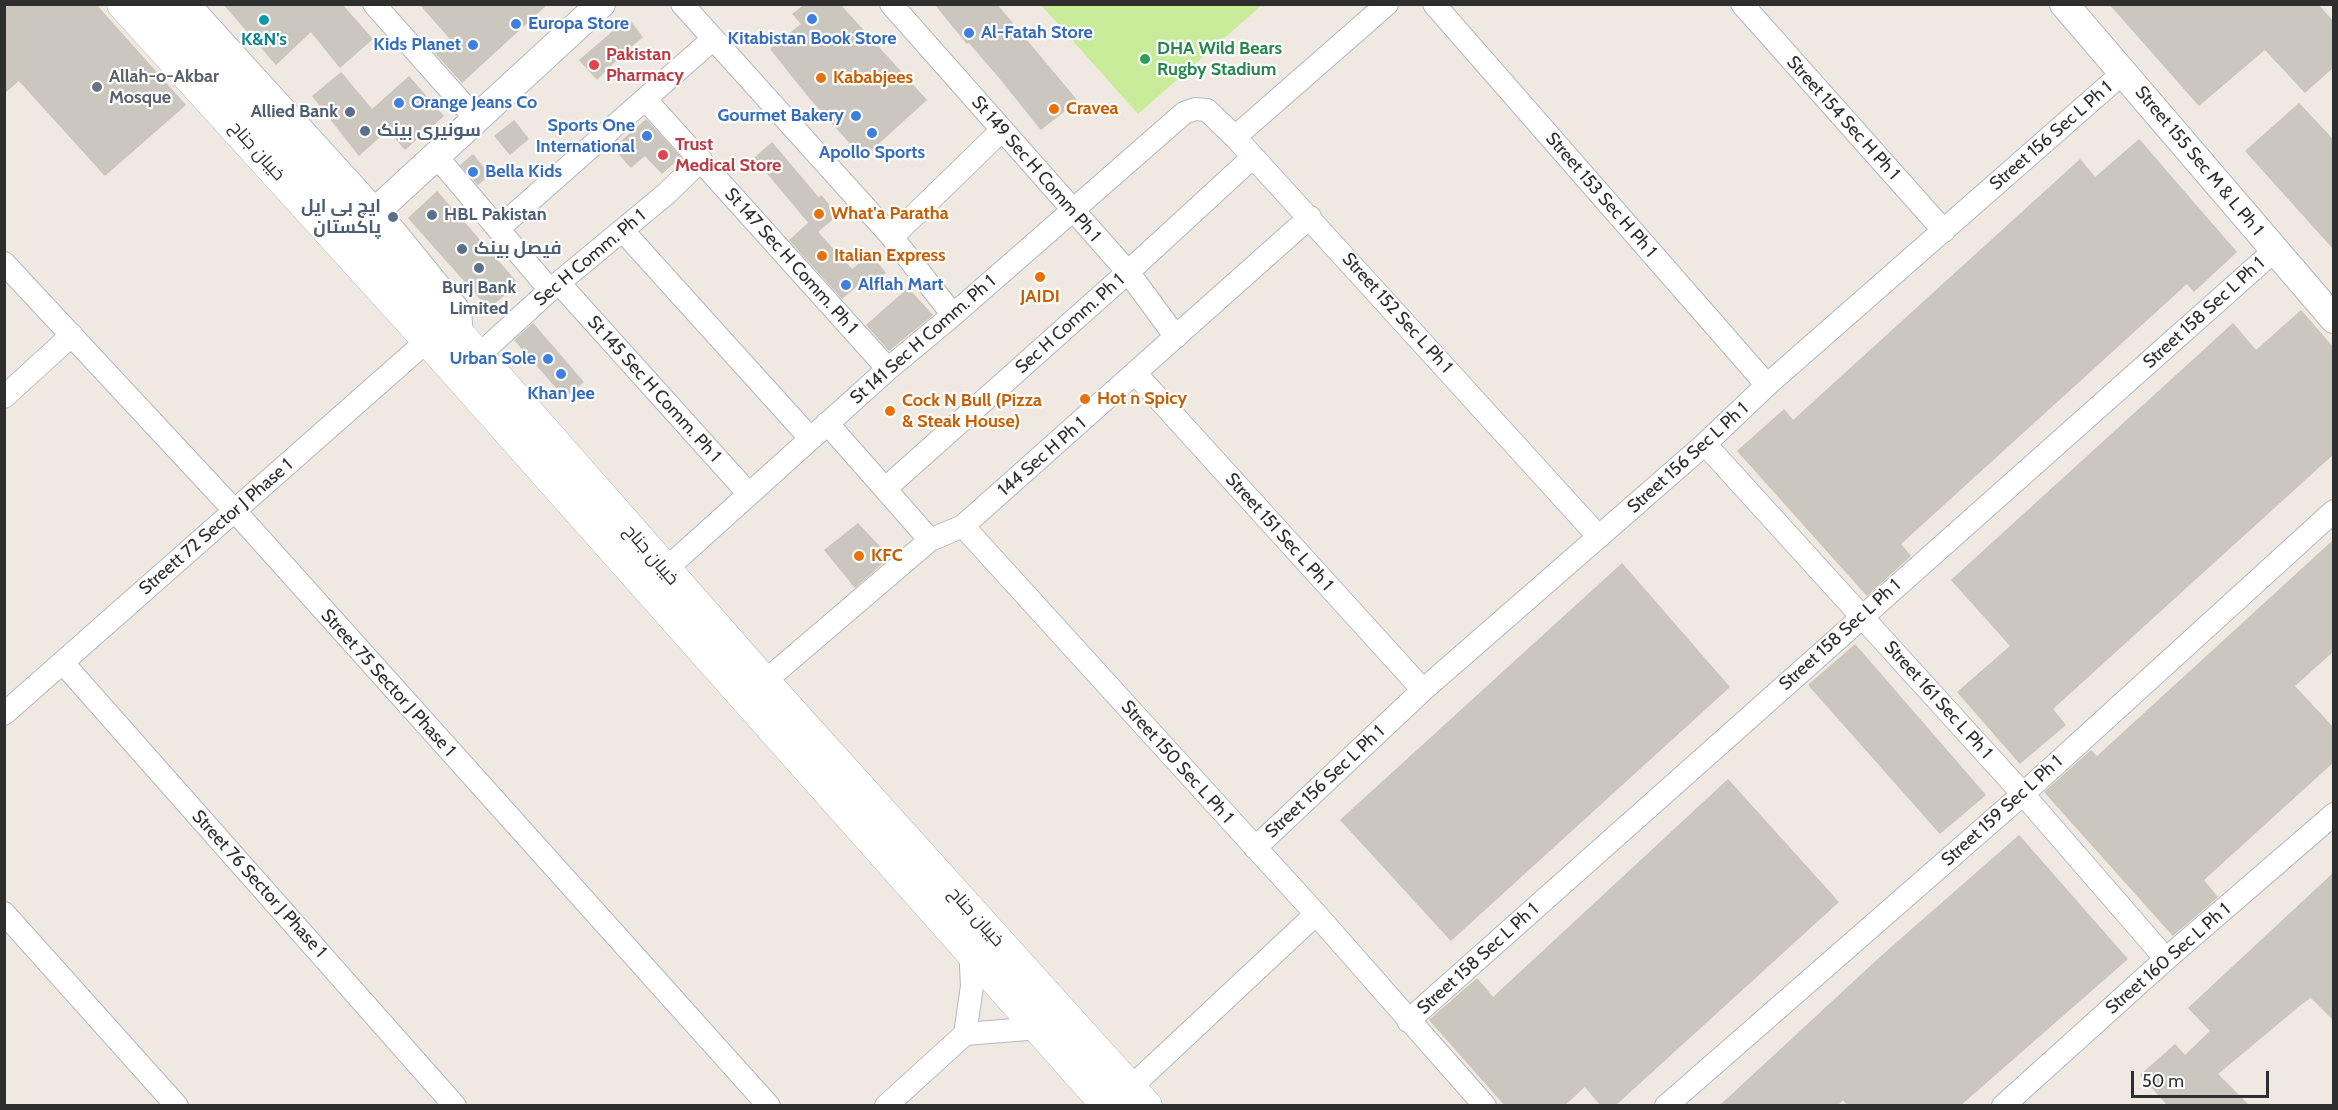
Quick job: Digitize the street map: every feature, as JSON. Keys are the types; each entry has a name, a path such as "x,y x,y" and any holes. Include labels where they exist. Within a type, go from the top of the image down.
{"main road":[{"name":"خیبان جناح","path":"123,4 428,340 1040,1028 1128,1100"},
{"name":"خیبان جناح","path":"157,4 437,317 469,346 1128,1100"}],"street":[{"path":"185,4 374,213 457,312 469,346"},
{"path":"374,213 601,4"},
{"path":"682,4 892,237 953,315"},
{"name":"St 149 Sec H Comm Ph 1","path":"891,4 1071,211 1128,272 1176,337"},
{"path":"1235,137 1388,4"},
{"name":"Street 153 Sec H Ph 1","path":"1434,4 1767,385"},
{"name":"Street 154 Sec H Ph 1","path":"1742,4 1944,231"},
{"name":"Street 155 Sec M & L Ph 1","path":"2064,4 2334,319"},
{"path":"381,7 477,120"},
{"path":"499,228 713,39"},
{"name":"Street 156 Sec L Ph 1","path":"1255,848 1423,690 1705,444 1767,385 2124,72"},
{"name":"St 147 Sec H Comm. Ph 1","path":"646,100 888,369"},
{"name":"Street 152 Sec L Ph 1","path":"1184,113 1195,109 1207,110 1235,137 1599,537"},
{"name":"St 141 Sec H Comm. Ph 1","path":"665,570 888,369 1184,113"},
{"path":"892,237 1002,130"},
{"name":"St 145 Sec H Comm. Ph 1","path":"437,157 499,228 748,494"},
{"name":"Sec H Comm. Ph 1","path":"886,489 1253,157"},
{"name":"Sec H Comm. Ph 1","path":"469,346 554,286 623,231 701,160"},
{"name":"144 Sec H Ph 1","path":"764,682 930,540 963,526 1310,218"},
{"path":"623,231 810,438"},
{"name":"Street 158 Sec L Ph 1","path":"1408,1021 2274,251"},
{"name":"Street 75 Sector J Phase 1","path":"4,263 234,510 769,1106"},
{"path":"4,397 72,335"},
{"name":"Streett 72 Sector J Phase 1","path":"4,714 428,340"},
{"name":"Street 151 Sec L Ph 1","path":"1136,374 1423,690"},
{"path":"827,423 930,540"},
{"name":"Street 161 Sec L Ph 1","path":"1705,444 2023,794 2166,959"},
{"name":"Street 159 Sec L Ph 1","path":"1666,1106 2023,794 2334,511"},
{"name":"Street 150 Sec L Ph 1","path":"963,526 1316,914 1485,1106"},
{"name":"Street 76 Sector J Phase 1","path":"63,663 455,1106"},
{"name":"Street 160 Sec L Ph 1","path":"2003,1106 2166,959 2334,814"},
{"path":"4,913 177,1106"},
{"path":"1128,1100 1316,914"},
{"path":"965,1034 972,986 970,948"},
{"path":"886,1106 965,1034 1040,1028"}],"green space":[{"name":"DHA Wild Bears Rugby Stadium","path":"1041,5 1262,5 1138,114"}],"building":[{"name":"Allah-o-Akbar Mosque","path":"4,4 95,4 185,105 105,175 19,80 4,93"},
{"path":"224,4 341,4 372,39 340,67 311,31 276,64"},
{"path":"420,4 547,4 462,82 435,52 450,38"},
{"path":"806,4 839,4 926,100 863,157 810,98 771,49 802,24 793,14"},
{"path":"935,4 996,4 1077,101 1041,129 1001,79"},
{"path":"2110,4 2317,4 2334,23 2334,66 2305,92 2265,49 2199,105"},
{"path":"628,19 642,37 597,79 580,60"},
{"path":"341,73 372,110 409,77 443,116 405,149 388,129 359,155 313,96"},
{"path":"2299,104 2334,141 2334,249 2246,151"},
{"path":"646,120 680,157 662,173 645,155 631,167 614,148"},
{"path":"514,121 528,139 510,154 495,136"},
{"path":"2139,140 2236,252 2194,291 2187,283 1900,544 1910,556 1867,595 1738,451 1784,410 1793,421 2080,160 2095,178"},
{"path":"772,143 819,199 821,196 837,215 817,232 852,270 871,255 885,273 865,288 861,282 842,298 790,240 809,223 811,225 755,158"},
{"name":"Bella Kids","path":"473,155 489,175 478,184 461,165"},
{"path":"437,192 517,283 489,308 409,218"},
{"path":"908,289 932,315 889,350 867,325"},
{"path":"2301,311 2334,349 2334,453 2052,709 2065,725 2020,763 1958,692 2011,646 1952,580 2233,324 2256,351"},
{"path":"533,324 583,382 565,397 515,340"},
{"name":"KFC","path":"858,524 889,557 855,587 825,550"},
{"path":"2334,540 2334,650 2294,686 2334,729 2334,761 2203,880 2217,897 2173,935 2045,792 2091,751 2097,757"},
{"path":"1622,564 1729,687 1451,940 1341,820"},
{"path":"1855,645 1985,795 1940,833 1809,685"},
{"path":"1728,780 1838,902 1614,1106 1602,1106 1585,1086 1563,1106 1506,1106 1430,1020 1477,979 1493,998"},
{"path":"2019,836 2127,959 1959,1106 1849,1106 1843,1099 1836,1106 1720,1106 1882,956"},
{"path":"2334,873 2334,1020 2311,997 2217,1074 2249,1106 2169,1106 2141,1075 2175,1045 2185,1056 2211,1031 2189,1008"}],"place":[{"name":"Kitabistan Book Store","path":"812,19"},
{"name":"K&N's","path":"264,20"},
{"name":"Europa Store","path":"516,24"},
{"name":"Al-Fatah Store","path":"969,33"},
{"name":"Kids Planet","path":"473,45"},
{"name":"DHA Wild Bears Rugby Stadium","path":"1145,59"},
{"name":"Pakistan Pharmacy","path":"594,65"},
{"name":"Kababjees","path":"821,78"},
{"name":"Allah-o-Akbar Mosque","path":"97,87"},
{"name":"Orange Jeans Co","path":"399,103"},
{"name":"Cravea","path":"1054,109"},
{"name":"Allied Bank","path":"350,112"},
{"name":"Gourmet Bakery","path":"856,116"},
{"name":"سونیری بینک","path":"365,131"},
{"name":"Apollo Sports","path":"872,133"},
{"name":"Sports One International","path":"647,136"},
{"name":"Trust Medical Store","path":"663,155"},
{"name":"Bella Kids","path":"473,172"},
{"name":"What'a Paratha","path":"819,214"},
{"name":"HBL Pakistan","path":"432,215"},
{"name":"ایچ بی ایل پاکستان","path":"393,217"},
{"name":"فیصل بینک","path":"462,249"},
{"name":"Italian Express","path":"822,256"},
{"name":"Burj Bank Limited","path":"479,268"},
{"name":"JAIDI","path":"1040,277"},
{"name":"Alflah Mart","path":"846,285"},
{"name":"Urban Sole","path":"548,359"},
{"name":"Khan Jee","path":"561,374"},
{"name":"Hot n Spicy","path":"1085,399"},
{"name":"Cock N Bull (Pizza & Steak House)","path":"890,411"},
{"name":"KFC","path":"859,556"}]}
